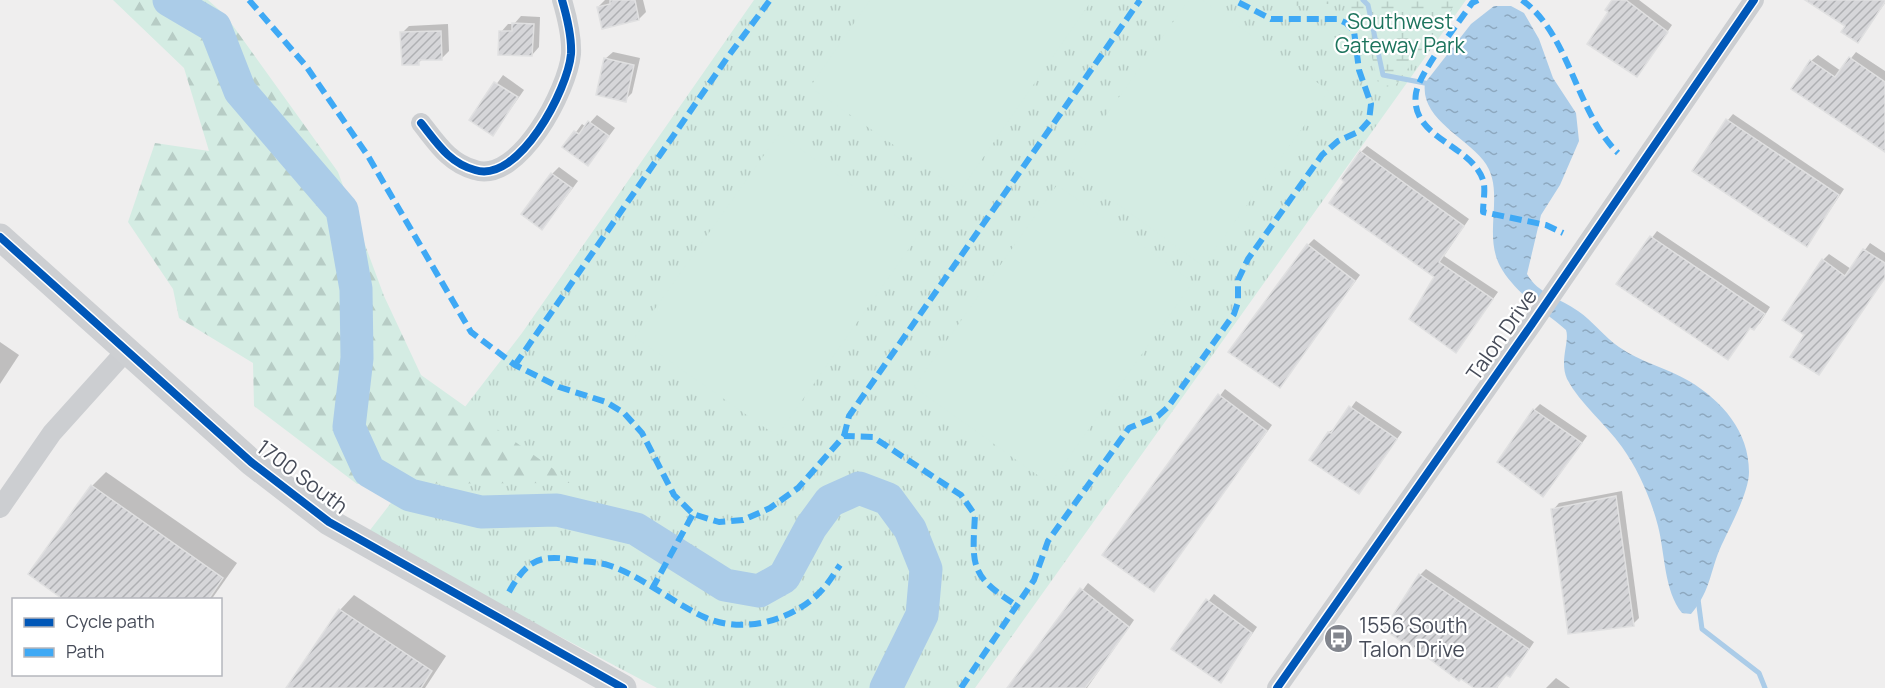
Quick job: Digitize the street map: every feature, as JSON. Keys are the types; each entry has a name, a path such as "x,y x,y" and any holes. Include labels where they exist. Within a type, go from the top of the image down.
{"street":[{"path":"421,123 448,158 477,171 503,168 527,146 563,90 571,54 568,21 562,0"},
{"name":"Talon Drive","path":"1277,688 1532,324 1754,0"},
{"name":"1700 South","path":"0,237 125,352 251,462 329,522 623,688"},
{"path":"0,508 52,433 125,352"}],"green space":[{"path":"113,0 208,0 226,16 338,172 384,296 421,375 573,483 357,484 254,406 253,363 179,318 173,289 128,222 155,143 209,151 184,68"},
{"path":"754,0 1466,0 975,688 657,688 367,534 522,333"},
{"path":"870,0 1092,0 960,191 810,87"},
{"path":"1189,0 1202,0 1329,91 1203,266 1068,168"},
{"name":"Southwest Gateway Park","path":"1281,0 1458,0 1395,86 1379,87 1363,19 1344,3 1294,6"},
{"path":"779,134 920,233 777,436 635,337"},
{"path":"1057,185 1193,282 1050,484 914,387"}],"water":[{"path":"1494,6 1511,6 1524,13 1539,39 1553,78 1576,113 1579,141 1560,185 1541,215 1527,274 1543,291 1571,306 1619,347 1636,357 1681,376 1701,389 1731,419 1744,443 1749,472 1746,488 1740,507 1719,550 1707,587 1691,614 1682,613 1672,594 1658,526 1639,475 1622,447 1579,397 1567,379 1564,365 1566,330 1521,293 1500,266 1493,239 1494,197 1490,171 1475,151 1436,116 1425,95 1425,83 1471,24"}],"building":[{"path":"610,0 635,0 639,20 602,29 597,7 610,4"},
{"path":"1612,0 1626,0 1668,32 1637,77 1587,44 1608,12 1605,10"},
{"path":"1805,0 1885,0 1885,2 1858,43 1841,32 1845,26"},
{"path":"512,23 534,24 532,56 498,55 499,31 512,31"},
{"path":"441,31 442,60 419,60 419,65 402,65 400,32"},
{"path":"1849,57 1885,82 1885,152 1791,89 1810,60 1835,77"},
{"path":"604,58 634,65 626,102 596,95"},
{"path":"494,82 518,97 493,136 469,120"},
{"path":"1726,119 1839,195 1807,247 1692,171"},
{"path":"588,121 609,136 588,166 562,147 574,131 579,134"},
{"path":"1360,151 1464,226 1439,262 1493,299 1456,353 1409,319 1434,277 1329,203 1344,182 1341,179"},
{"path":"551,173 572,188 542,230 521,214"},
{"path":"1650,236 1765,314 1754,330 1750,328 1728,360 1616,284"},
{"path":"1307,244 1355,281 1280,388 1228,352"},
{"path":"1863,249 1885,263 1885,278 1819,375 1790,357 1804,335 1782,320 1822,259 1845,276"},
{"path":"1218,394 1267,431 1154,592 1102,555"},
{"path":"1349,406 1397,439 1359,494 1309,460"},
{"path":"1533,409 1582,443 1543,497 1497,462"},
{"path":"91,485 223,578 209,598 61,598 28,574"},
{"path":"1616,496 1634,626 1568,634 1551,509"},
{"path":"1419,574 1529,649 1510,677 1506,675 1496,688 1474,688 1461,679 1459,681 1404,640 1402,642 1384,629"},
{"path":"1080,588 1129,627 1096,674 1085,688 1007,688"},
{"path":"1206,599 1252,633 1221,683 1171,649"},
{"path":"339,609 432,671 421,688 286,688"}],"waterway":[{"path":"169,0 215,27 240,91 342,210 356,289 357,358 349,427 369,471 410,495 481,512 557,510 636,529 725,585 759,591 784,577 811,527 830,501 859,488 888,499 910,529 926,569 922,615 886,688"},
{"path":"1363,0 1368,5 1383,75 1430,84"},
{"path":"1698,599 1702,629 1759,673 1765,688"}],"marked path":[{"path":"249,0 306,66 368,156 471,332 515,365 559,387 606,402 624,413 642,433 674,495 693,514 719,522 743,520 770,508 798,488 844,436 873,437 961,495 975,515 974,546 977,568 990,586 1016,605"},
{"path":"515,365 727,58 770,0"},
{"path":"844,436 849,416 1140,0"},
{"path":"961,688 1034,580 1048,541 1129,428 1158,416 1168,407 1234,314 1238,302 1238,280 1248,259 1322,155 1338,141 1360,131 1369,121 1371,104 1359,70 1354,31 1346,23 1337,19 1271,19 1234,0"},
{"path":"1478,0 1472,3 1424,73 1416,93 1416,108 1422,121 1431,131 1476,168 1484,184 1483,212 1546,225 1563,233"},
{"path":"1522,0 1552,33 1592,116 1618,153"},
{"path":"652,589 693,514"},
{"path":"509,592 528,566 543,559 563,558 593,562 623,571 704,617 733,625 749,625 779,618 806,604 824,588 840,565"}],"cycle path":[{"path":"421,123 444,151 466,167 475,170 492,170 508,163 524,149 551,110 568,70 571,40 562,0"},
{"path":"1277,688 1532,324 1754,0"},
{"path":"0,237 251,462 329,522 623,688"}],"place":[{"name":"1556 South Talon Drive","path":"1338,638"}]}
